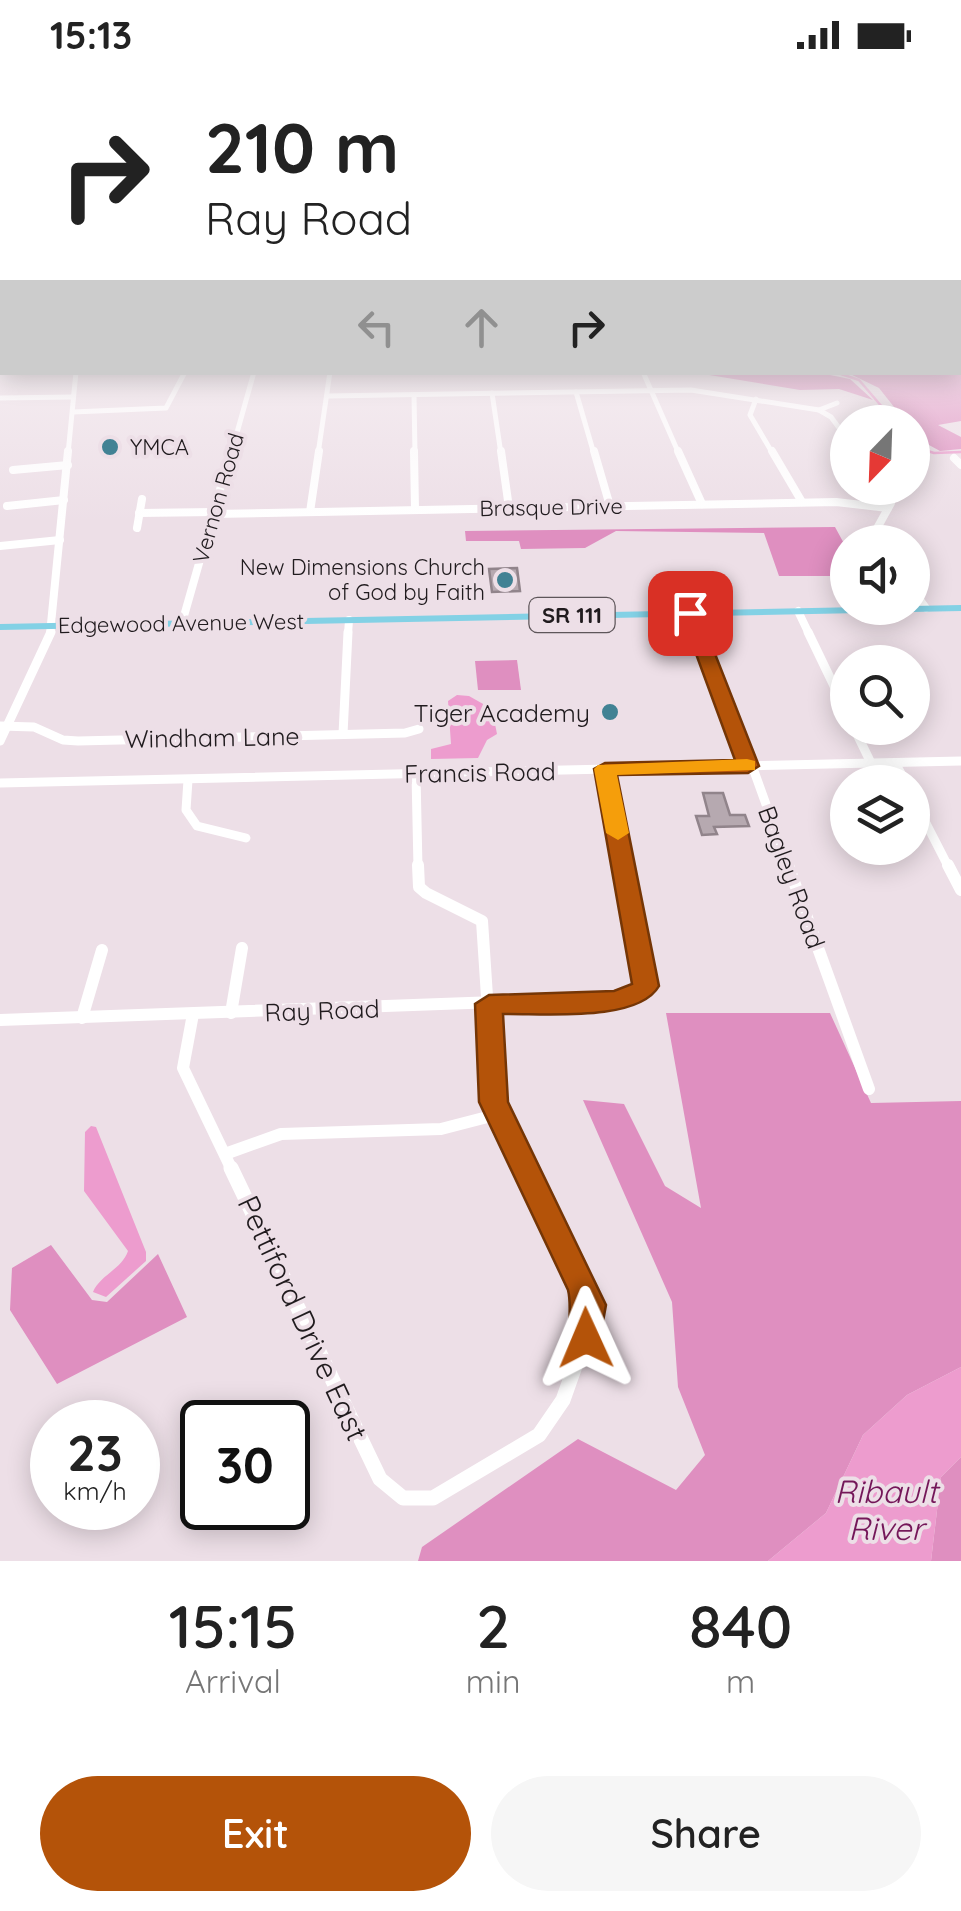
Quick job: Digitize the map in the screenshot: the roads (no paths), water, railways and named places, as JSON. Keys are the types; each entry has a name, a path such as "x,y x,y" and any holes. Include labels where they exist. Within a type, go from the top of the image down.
{"main road":[{"name":"Edgewood Avenue West","path":"930,608 961,608"},
{"name":"Edgewood Avenue West","path":"0,627 830,610"}],"street":[{"path":"0,742 3,726 52,626 75,383"},
{"path":"72,412 166,408 179,383"},
{"name":"Vernon Road","path":"182,623 251,383"},
{"path":"310,512 329,383"},
{"path":"647,383 702,504"},
{"path":"327,396 698,390 819,410 830,416"},
{"path":"576,392 610,506"},
{"path":"492,394 509,508"},
{"path":"414,395 415,510"},
{"path":"0,398 74,397"},
{"path":"756,400 750,415 802,502"},
{"path":"819,410 837,403"},
{"path":"954,458 961,466"},
{"path":"13,470 68,465"},
{"path":"136,528 142,498"},
{"path":"7,506 64,500"},
{"name":"Brasque Drive","path":"139,513 802,502 888,508"},
{"path":"879,525 889,505"},
{"path":"0,546 60,540"},
{"path":"798,611 830,678"},
{"name":"Bagley Road","path":"690,613 748,766 754,771 869,1089"},
{"path":"343,734 349,620"},
{"name":"Windham Lane","path":"3,726 34,727 63,740 78,741 419,729"},
{"path":"862,745 871,763"},
{"name":"Francis Road","path":"0,784 961,761"},
{"name":"Ray Road","path":"0,1020 614,1001 642,992 647,979 605,769"},
{"name":"Pettiford Drive East","path":"193,1014 184,1068 380,1480 403,1498 433,1498 538,1436 564,1400 586,1338 589,1305 494,1102 482,921 470,911 431,898 419,886 416,774"},
{"path":"188,780 184,808 191,822 218,835 246,838"},
{"path":"930,831 961,890"},
{"path":"231,1012 242,948"},
{"path":"82,1018 102,950"},
{"path":"225,1154 281,1134 442,1130 498,1114"}],"water":[{"path":"457,695 469,696 492,709 497,734 487,740 478,758 431,759 431,749 451,744 448,701"},
{"path":"96,1127 146,1252 146,1261 106,1297 93,1292 128,1251 84,1191 85,1132"},
{"name":"Ribault River","path":"961,1367 961,1457 941,1477 931,1561 768,1561 826,1513 863,1435 907,1395"}],"waterway":[{"path":"861,383 880,405"},
{"path":"930,452 961,452"}],"place":[{"name":"YMCA","path":"110,447"},
{"name":"New Dimensions Church of God by Faith","path":"505,580"},
{"name":"Tiger Academy","path":"610,712"}]}
